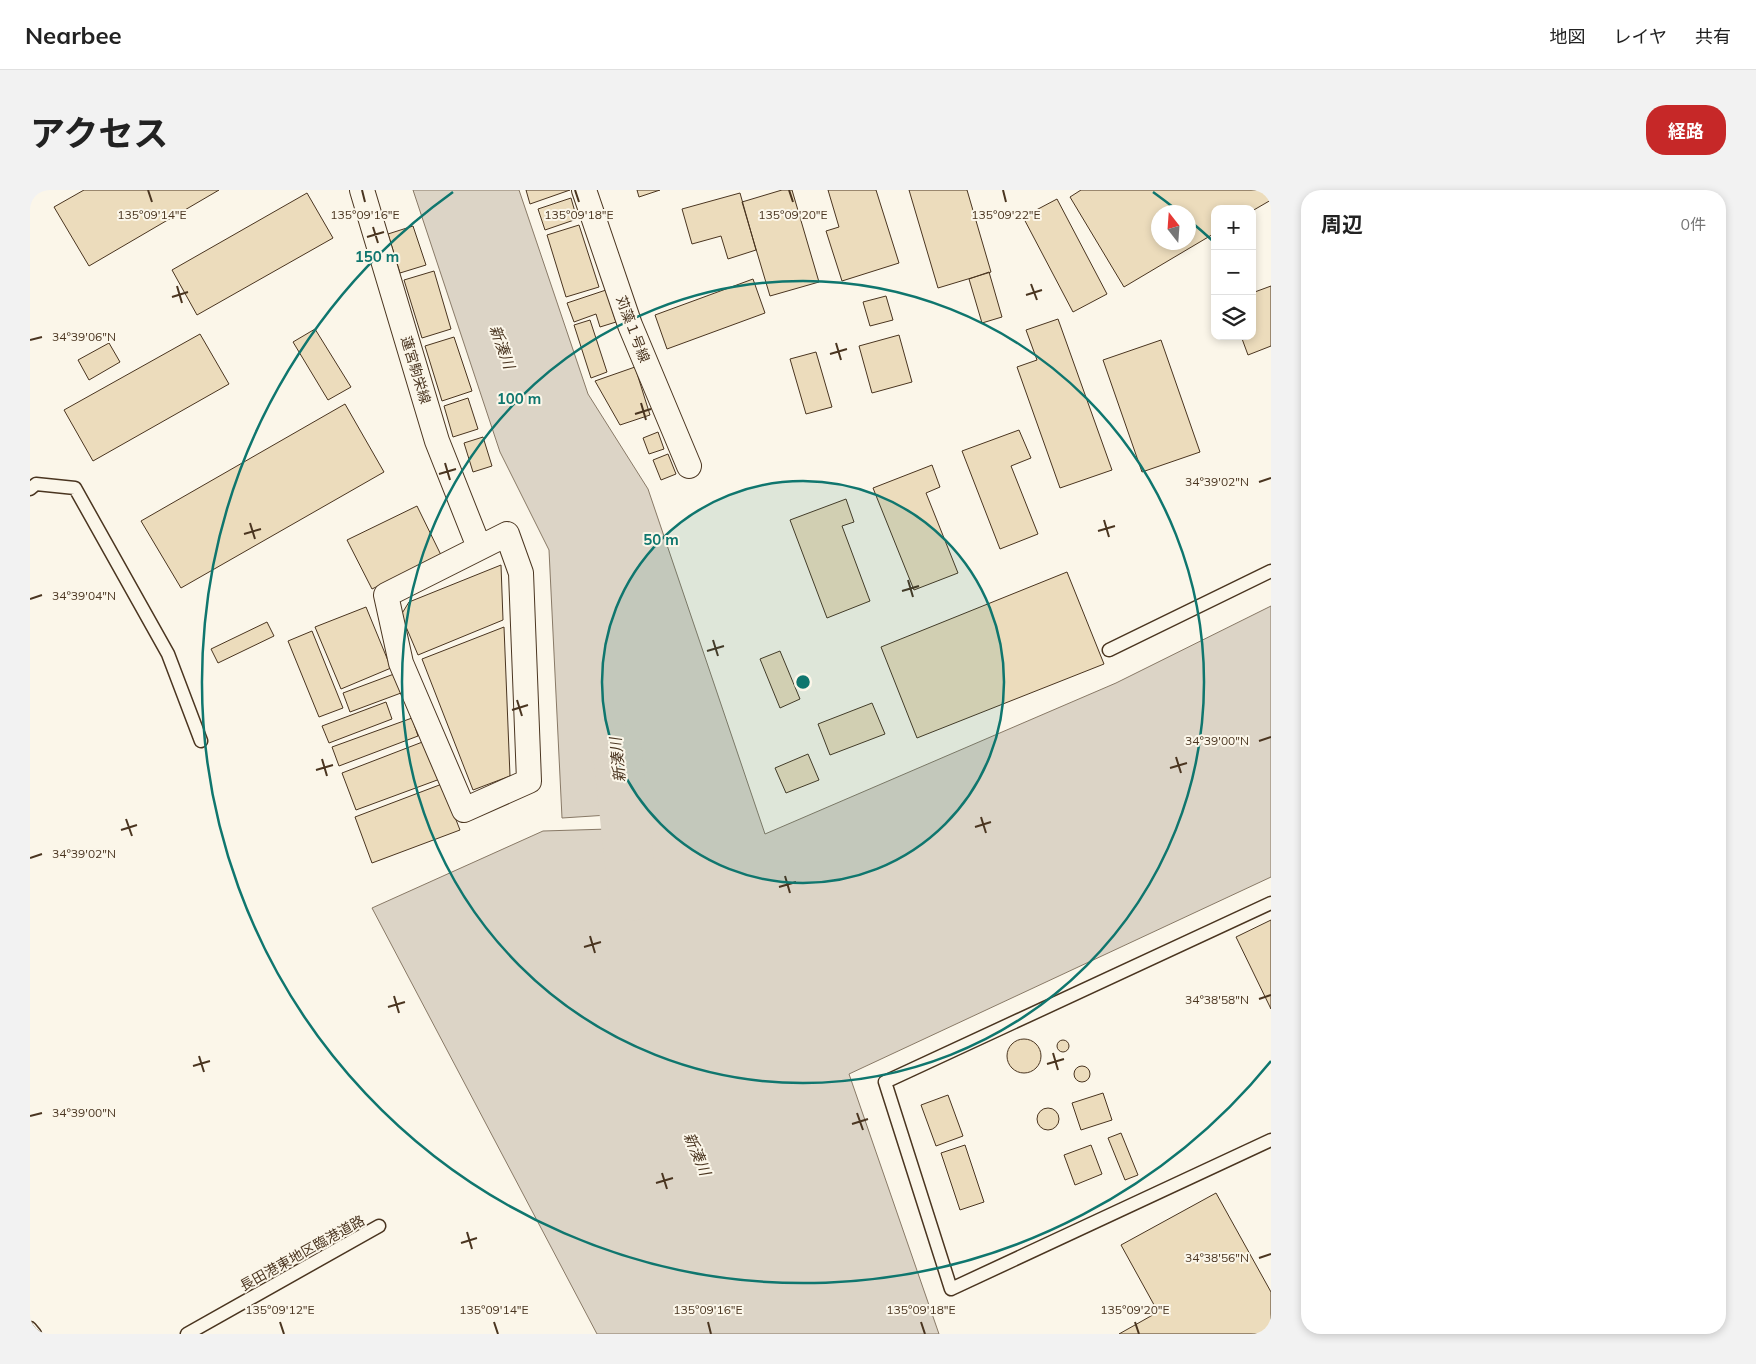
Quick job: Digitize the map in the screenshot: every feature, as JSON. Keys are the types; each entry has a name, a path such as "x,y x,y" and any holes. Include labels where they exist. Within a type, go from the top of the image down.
{"street":[{"name":"蓮宮駒栄線","path":"362,190 437,441 479,547"},
{"name":"苅藻１号線","path":"584,190 630,325 689,466"},
{"path":"507,534 521,573 530,781 464,810 401,663 386,595 479,547 507,534"}],"lane":[{"path":"30,489 36,484 75,488 168,654 201,742"},
{"path":"1109,650 1271,572"},
{"path":"1271,903 886,1082 951,1289 1271,1140"},
{"name":"長田港東地区臨港道路","path":"187,1334 379,1226"},
{"path":"30,1328 36,1334"}],"water":[{"path":"413,190 519,190 588,394 648,489 765,834 1116,683 1271,606 1271,877 849,1074 939,1334 597,1334 372,908 543,831 641,828 639,813 562,818 549,550 500,452"}],"building":[{"path":"84,190 219,190 89,266 54,207"},
{"path":"526,190 570,190 530,204"},
{"path":"637,190 660,190 639,197"},
{"path":"782,190 792,190 819,282 770,296 742,202"},
{"path":"828,190 876,190 899,263 842,281 826,231 839,227"},
{"path":"909,190 967,190 991,272 938,288"},
{"path":"1081,190 1271,190 1271,200 1256,209 1256,205 1211,205 1211,235 1196,244 1196,205 1151,205 1151,250 1186,250 1124,287 1070,197"},
{"path":"307,193 333,238 197,315 172,270"},
{"path":"740,193 756,250 728,259 721,236 692,244 682,209"},
{"path":"571,198 577,219 545,230 538,209"},
{"path":"1057,199 1107,294 1073,312 1023,217"},
{"path":"579,225 599,287 566,297 547,235"},
{"path":"413,226 426,265 400,273 388,234"},
{"path":"434,271 451,329 422,338 404,280"},
{"path":"989,272 1002,317 982,323 969,279"},
{"path":"753,279 765,313 667,349 655,315"},
{"path":"1271,286 1271,346 1248,355 1242,340 1256,340 1256,292"},
{"path":"606,290 616,322 600,327 596,314 574,322 567,303"},
{"path":"886,296 893,320 870,326 863,302"},
{"path":"1058,319 1112,470 1060,488 1017,367 1037,360 1026,330"},
{"path":"590,320 607,372 591,378 574,325"},
{"path":"315,329 351,387 328,400 293,342"},
{"path":"200,334 229,384 93,461 64,410"},
{"path":"899,335 912,382 872,393 859,346"},
{"path":"454,337 472,391 442,401 425,346"},
{"path":"1161,340 1200,452 1142,472 1103,360"},
{"path":"109,343 120,362 89,380 78,360"},
{"path":"816,352 832,407 806,414 790,359"},
{"path":"635,367 650,415 620,425 595,381"},
{"path":"468,398 478,429 453,437 444,406"},
{"path":"345,404 384,472 181,588 141,521"},
{"path":"1019,430 1031,458 1011,466 1038,534 1000,549 962,451"},
{"path":"658,432 664,449 649,454 643,438"},
{"path":"483,437 492,466 473,472 464,443"},
{"path":"668,454 676,474 661,480 653,460"},
{"path":"932,465 940,487 926,493 958,573 914,590 873,488"},
{"path":"846,499 854,522 842,526 870,601 827,618 790,520"},
{"path":"417,506 441,555 372,589 347,540"},
{"path":"501,565 503,620 418,655 401,615 409,602"},
{"path":"1067,572 1104,664 917,738 881,647"},
{"path":"366,607 391,668 341,689 315,627"},
{"path":"267,622 274,636 218,663 211,649"},
{"path":"504,627 510,776 473,790 422,659"},
{"path":"312,631 343,708 319,717 288,641"},
{"path":"780,651 800,699 780,708 760,659"},
{"path":"394,674 401,693 350,712 343,693"},
{"path":"386,702 392,719 329,743 322,726"},
{"path":"872,703 885,734 830,755 818,724"},
{"path":"412,718 418,736 339,766 332,747"},
{"path":"425,741 440,779 356,810 342,773"},
{"path":"808,754 819,780 786,793 775,768"},
{"path":"442,784 460,830 372,863 355,817"},
{"path":"1271,920 1271,1009 1236,937"},
{"path":"1024,1039 1036,1044 1041,1056 1036,1068 1024,1073 1012,1068 1007,1056 1012,1044"},
{"path":"1063,1040 1069,1046 1063,1052 1057,1046"},
{"path":"1079,1066 1085,1066 1090,1071 1088,1080 1079,1082 1074,1077 1074,1071"},
{"path":"1103,1093 1112,1120 1081,1130 1072,1103"},
{"path":"948,1095 963,1136 936,1146 921,1105"},
{"path":"1044,1108 1052,1108 1059,1115 1059,1123 1052,1130 1044,1130 1037,1123 1037,1115"},
{"path":"1121,1133 1138,1175 1125,1180 1108,1138"},
{"path":"965,1145 984,1202 960,1210 941,1153"},
{"path":"1091,1145 1102,1174 1075,1185 1064,1155"},
{"path":"1216,1193 1271,1292 1271,1334 1119,1334 1158,1312 1121,1245"}],"waterway":[{"name":"新湊川","path":"617,748 633,896"}]}
